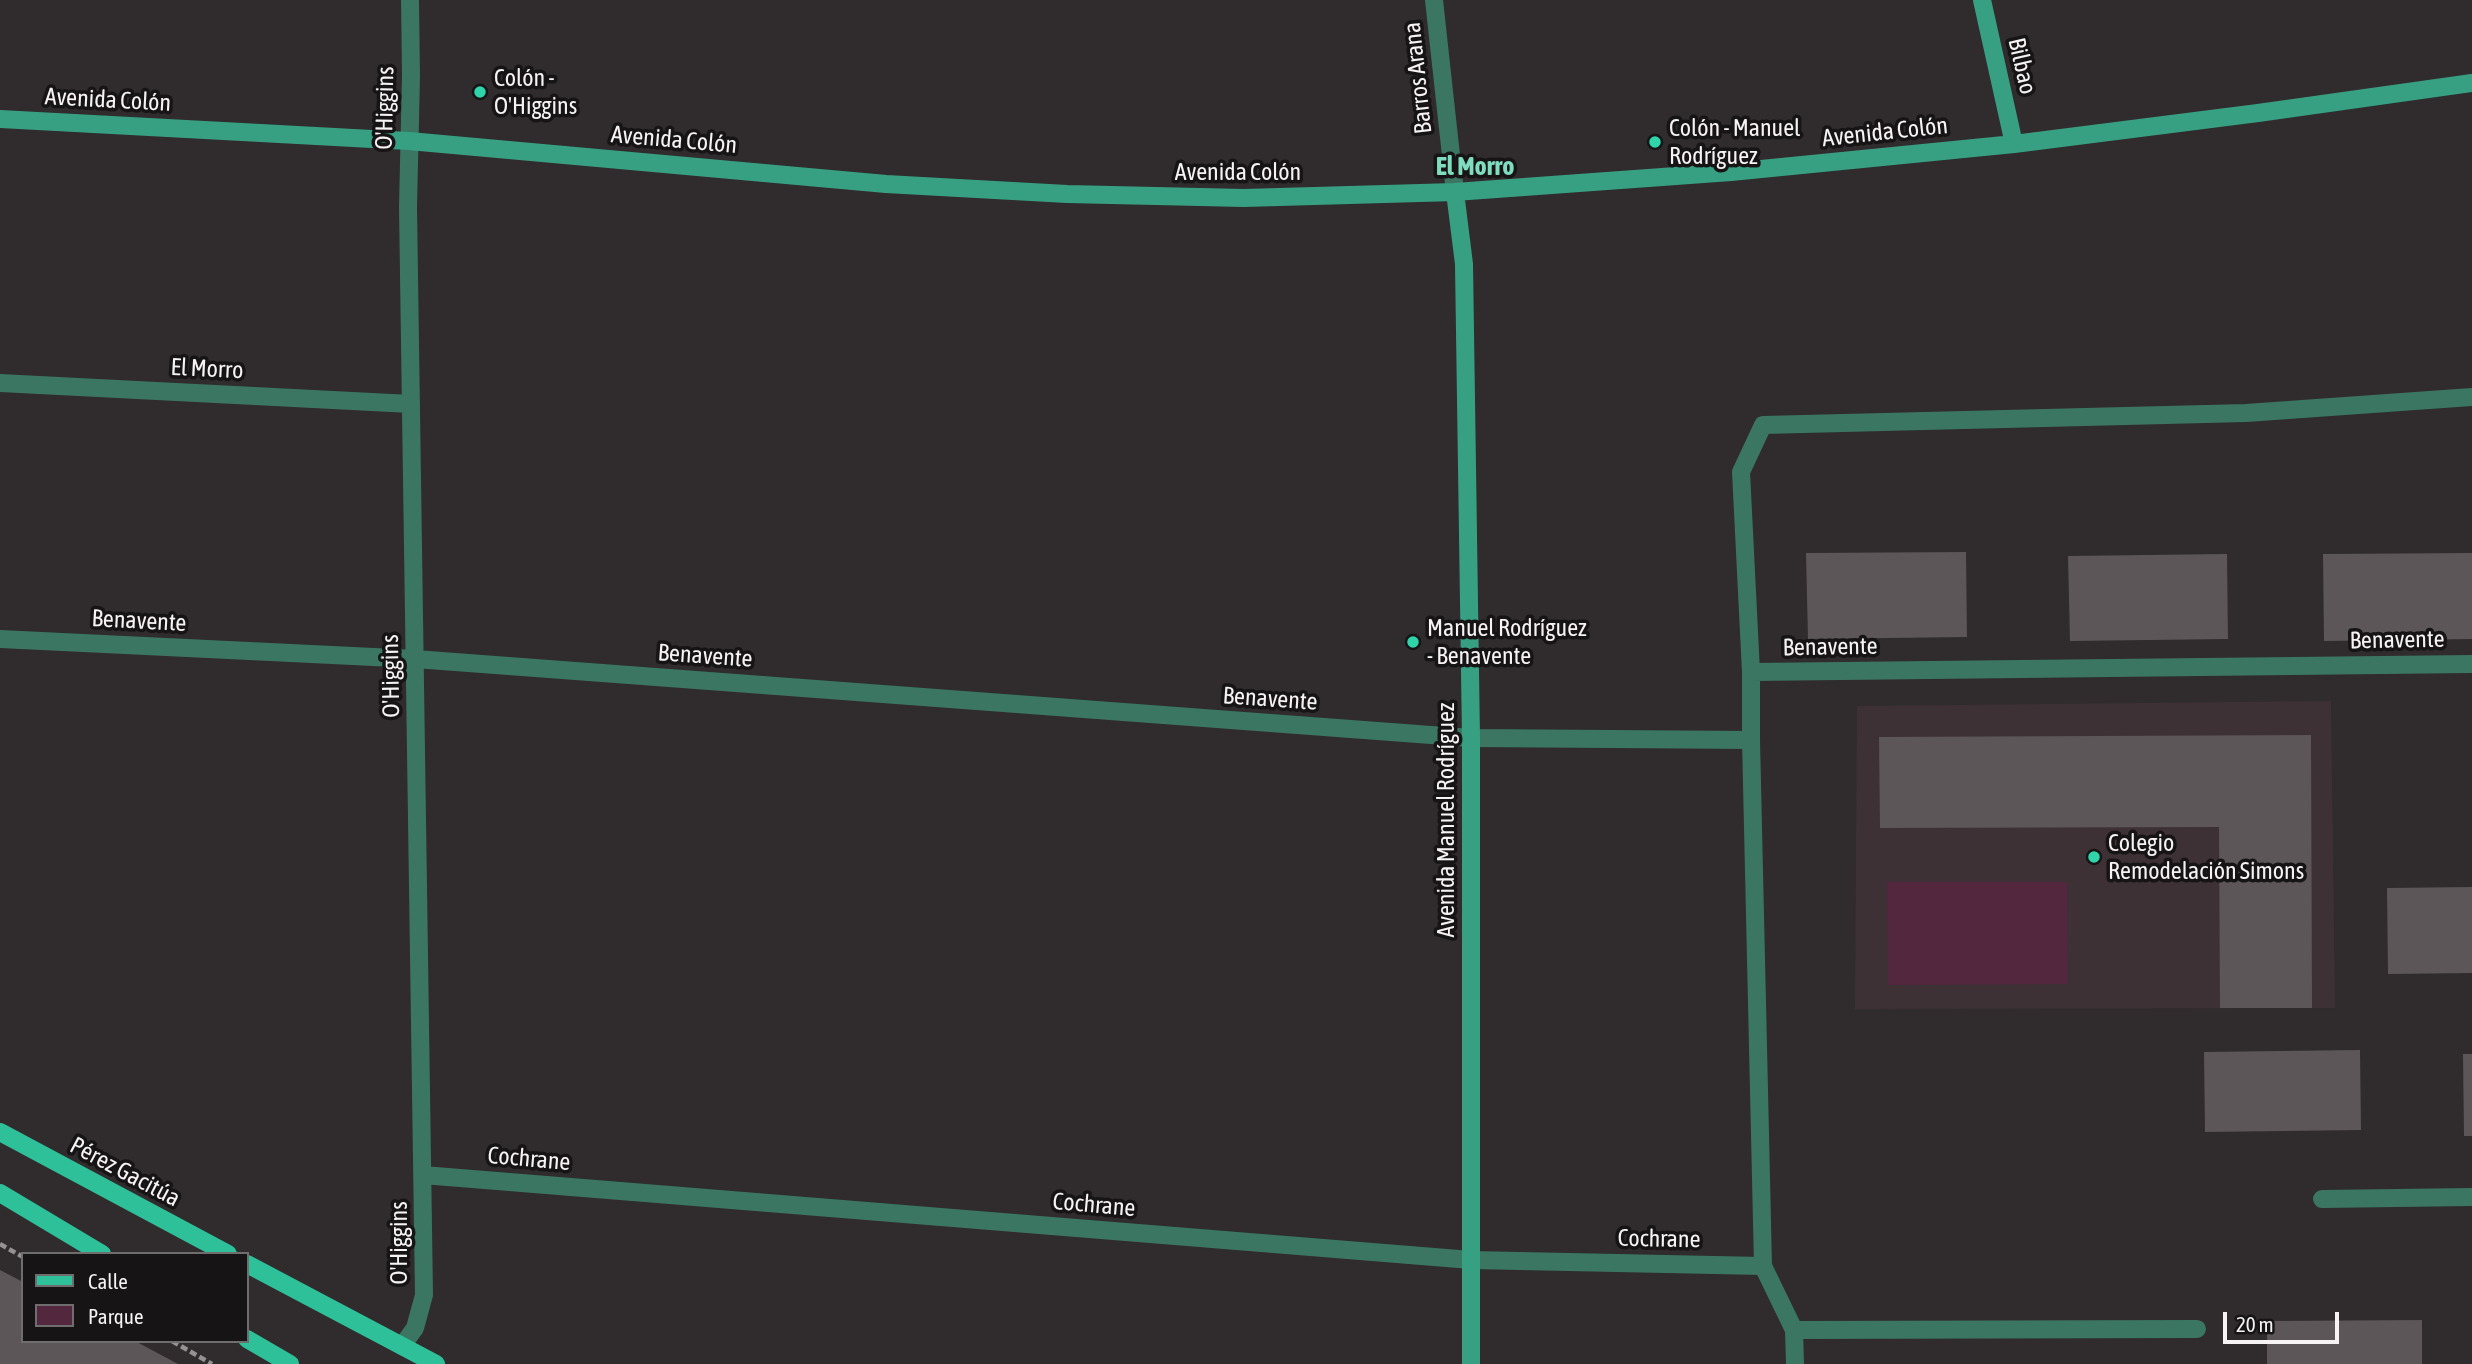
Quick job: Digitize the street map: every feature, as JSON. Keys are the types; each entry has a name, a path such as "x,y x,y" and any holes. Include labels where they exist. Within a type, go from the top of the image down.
{"main road":[{"name":"Bilbao","path":"1982,0 2014,144"},
{"name":"Avenida Colón","path":"0,119 410,141 886,184 1067,194 1244,198 1455,192 1731,173 2014,144 2472,83"},
{"name":"Avenida Manuel Rodríguez","path":"1455,192 1464,264 1471,738 1471,1364"},
{"name":"Pérez Gacitúa","path":"0,1132 224,1252"},
{"path":"0,1194 99,1252"},
{"path":"248,1265 436,1364"},
{"path":"248,1340 289,1364"}],"street":[{"name":"O'Higgins","path":"402,1346 415,1328 424,1294 408,207 410,0"},
{"name":"Barros Arana","path":"1434,0 1455,192"},
{"name":"El Morro","path":"0,383 411,404"},
{"path":"1751,672 1741,471 1763,425 2246,413 2472,397"},
{"name":"Benavente","path":"0,639 415,659 1471,738 1751,740 1751,672 2472,664"},
{"path":"1751,740 1763,1266 1794,1330 1795,1364"},
{"name":"Cochrane","path":"423,1175 1471,1259 1763,1266"},
{"path":"2322,1199 2472,1197"},
{"path":"1794,1330 2197,1329"}],"path":[{"path":"0,1244 21,1256"},
{"path":"175,1343 212,1364"}],"shaded area":[{"name":"Colegio Remodelación Simons","path":"2331,701 2335,1008 1855,1009 1857,706"}],"green space":[{"path":"1887,882 2067,882 2068,984 1888,985"}],"building":[{"path":"1966,552 1967,637 1808,639 1806,553"},
{"path":"2472,553 2472,639 2324,641 2323,554"},
{"path":"2227,554 2228,639 2070,641 2068,556"},
{"path":"2311,735 2312,1008 2220,1008 2219,827 1880,828 1879,737"},
{"path":"2472,887 2472,973 2388,974 2387,888"},
{"path":"2360,1050 2361,1130 2205,1132 2204,1052"},
{"path":"2463,1054 2472,1054 2472,1136 2464,1136"},
{"path":"0,1270 21,1281 21,1343 139,1343 178,1364 0,1364"},
{"path":"2422,1320 2422,1364 2267,1364 2267,1321"}],"place":[{"name":"Colón - O'Higgins","path":"480,92"},
{"name":"Colón - Manuel Rodríguez","path":"1655,142"},
{"name":"Manuel Rodríguez - Benavente","path":"1413,642"},
{"name":"Colegio Remodelación Simons","path":"2094,857"}],"district":[{"name":"El Morro","path":"1475,167"}]}
